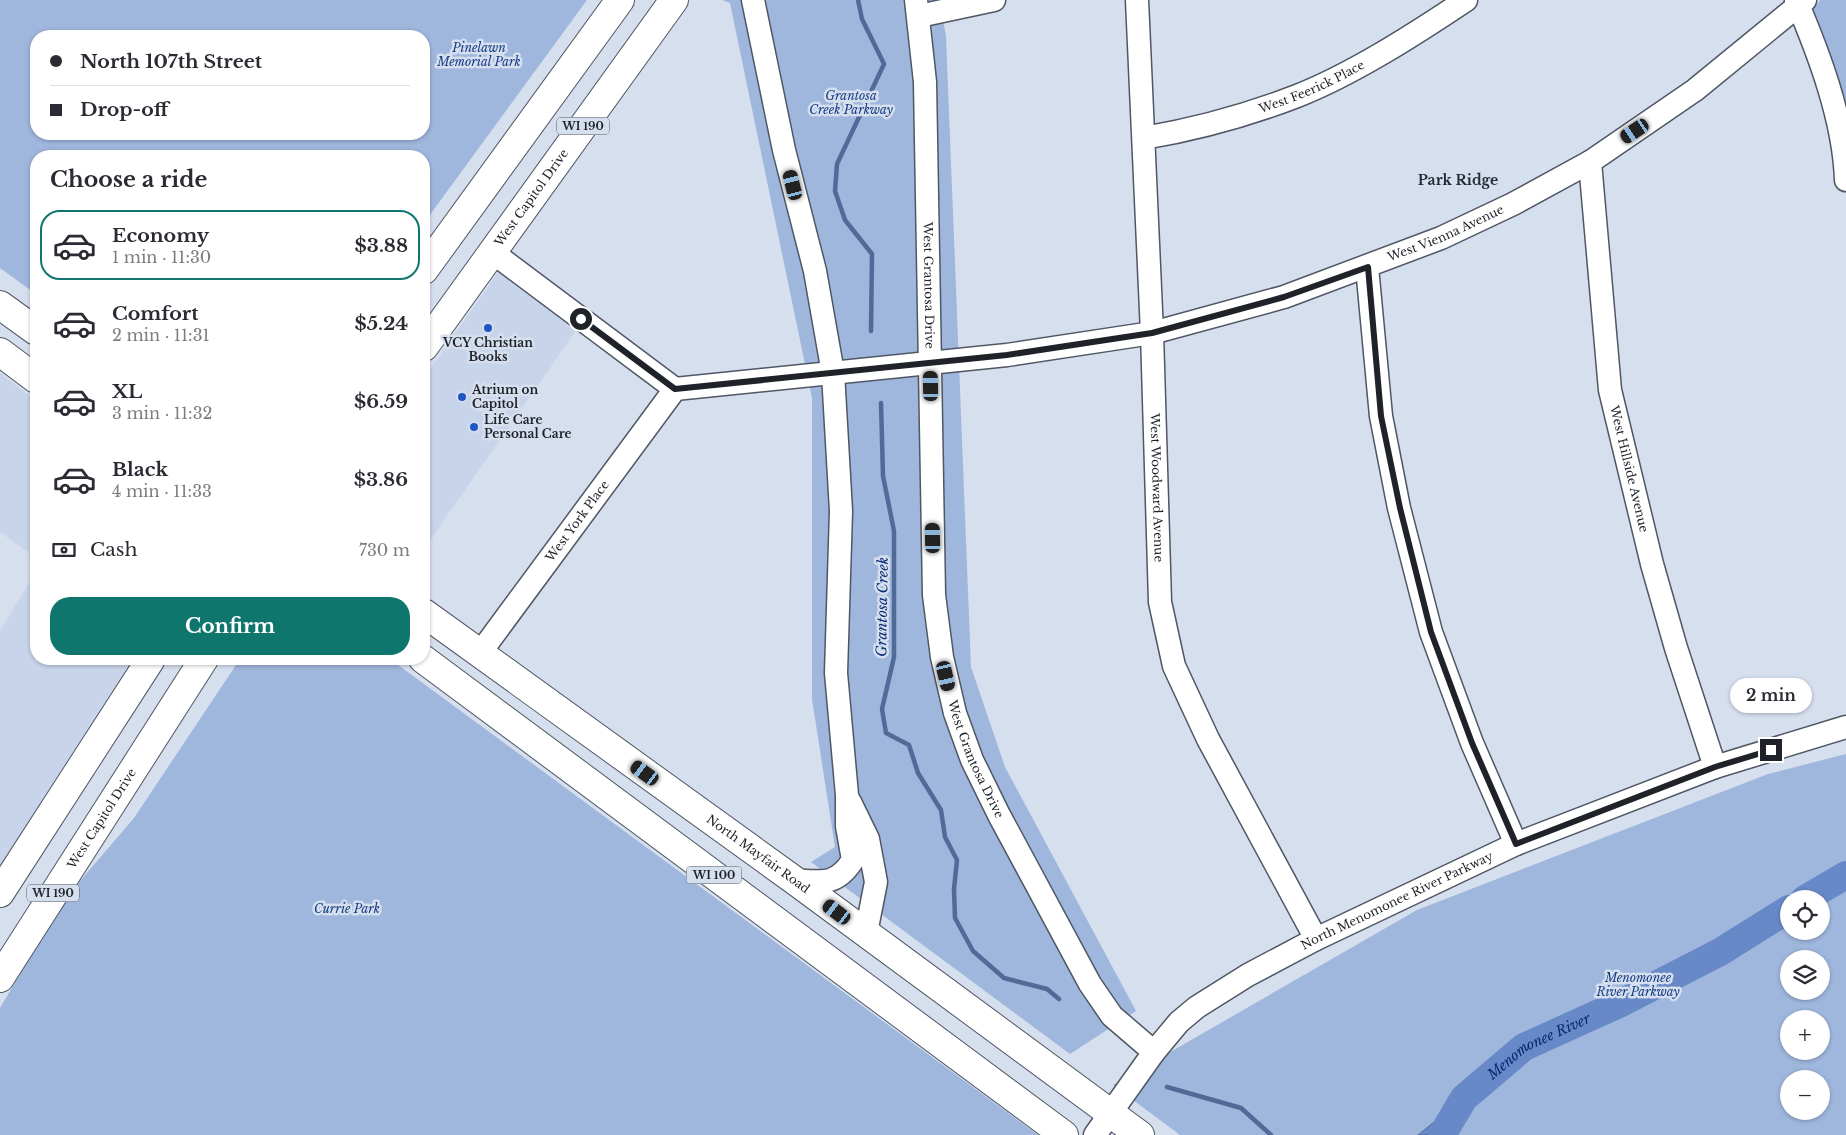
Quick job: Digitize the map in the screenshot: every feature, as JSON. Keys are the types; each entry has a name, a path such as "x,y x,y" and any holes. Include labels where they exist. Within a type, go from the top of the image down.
{"main road":[{"name":"WI 190","path":"430,262 620,0"},
{"name":"West Capitol Drive","path":"430,338 674,0"},
{"path":"0,305 30,327"},
{"path":"0,352 30,374"},
{"name":"North Mayfair Road","path":"430,617 866,933 1103,1124 1140,1135"},
{"name":"WI 100","path":"430,664 1064,1135"},
{"name":"WI 190","path":"0,892 147,665"},
{"name":"West Capitol Drive","path":"0,978 200,665"}],"street":[{"path":"753,0 784,150 815,270 833,373 842,510 836,673 847,795 847,826 854,860 844,874 827,882 794,880"},
{"path":"917,8 994,0"},
{"name":"West Woodward Avenue","path":"1137,0 1152,333 1160,602 1174,666 1208,739 1316,938"},
{"name":"West Feerick Place","path":"1144,138 1178,133 1219,122 1298,95 1378,54 1466,0"},
{"path":"1800,2 1820,62 1846,152 1846,180"},
{"name":"West Vienna Avenue","path":"675,389 1007,355 1152,333 1284,297 1441,238 1513,204 1590,162 1695,90 1800,2"},
{"name":"West Grantosa Drive","path":"917,8 925,82 934,595 942,657 955,713 972,760 999,815 1090,984 1112,1016 1154,1052"},
{"name":"West Hillside Avenue","path":"1590,162 1610,390 1676,648 1715,767"},
{"path":"492,252 675,389"},
{"path":"1368,267 1381,416 1400,508 1428,622 1472,743 1516,844"},
{"name":"West York Place","path":"480,653 675,389"},
{"name":"North Menomonee River Parkway","path":"1103,1124 1154,1052 1179,1022 1198,1007 1248,975 1316,938 1516,844 1715,767 1846,727"},
{"path":"847,795 868,839 876,882 866,933"}],"shaded area":[{"path":"499,271 577,325 575,332 430,540 430,369"},
{"path":"0,373 30,396 30,561 29,553 0,532"},
{"path":"30,581 30,665 128,665 0,866 0,631"},
{"path":"1464,1098 1448,1135 1418,1135"}],"green space":[{"name":"Pinelawn Memorial Park","path":"0,0 587,0 430,215 430,150 30,150 30,290 0,268"},
{"name":"Grantosa Creek Parkway","path":"722,0 940,0 946,37 971,667 1005,767 1136,1011 1070,1054 811,862 835,847 812,699 812,398 730,3"},
{"path":"1820,0 1846,0 1846,117 1812,11"},
{"name":"Currie Park","path":"236,665 398,665 1038,1135 0,1135 0,1008 40,940 74,888 134,818"},
{"name":"Menomonee River Parkway","path":"1846,754 1846,1135 1180,1135 1113,1085 1417,910 1768,774"}],"waterway":[{"name":"Grantosa Creek","path":"858,0 862,19 884,64 837,164 835,191 845,220 872,254 871,331"},
{"name":"Grantosa Creek","path":"881,403 883,476 894,531 894,657 882,709 886,733 909,745 918,773 941,810 945,837 957,860 954,889 955,918 973,951 1004,978 1047,989 1059,999"},
{"name":"Menomonee River","path":"1820,890 1846,875"},
{"name":"Menomonee River","path":"1442,1135 1464,1098 1524,1047 1619,1004 1720,952 1780,915"},
{"path":"1167,1087 1241,1108 1271,1135"}],"place":[{"name":"VCY Christian Books","path":"488,328"},
{"name":"Atrium on Capitol","path":"462,397"},
{"name":"Life Care Personal Care","path":"474,427"}],"district":[{"name":"Park Ridge","path":"1458,180"}],"route":[{"path":"581,319 675,389 1007,355 1152,333 1284,297 1368,267 1381,416 1400,508 1431,632 1450,688 1472,743 1516,844 1715,767 1771,750"}]}
